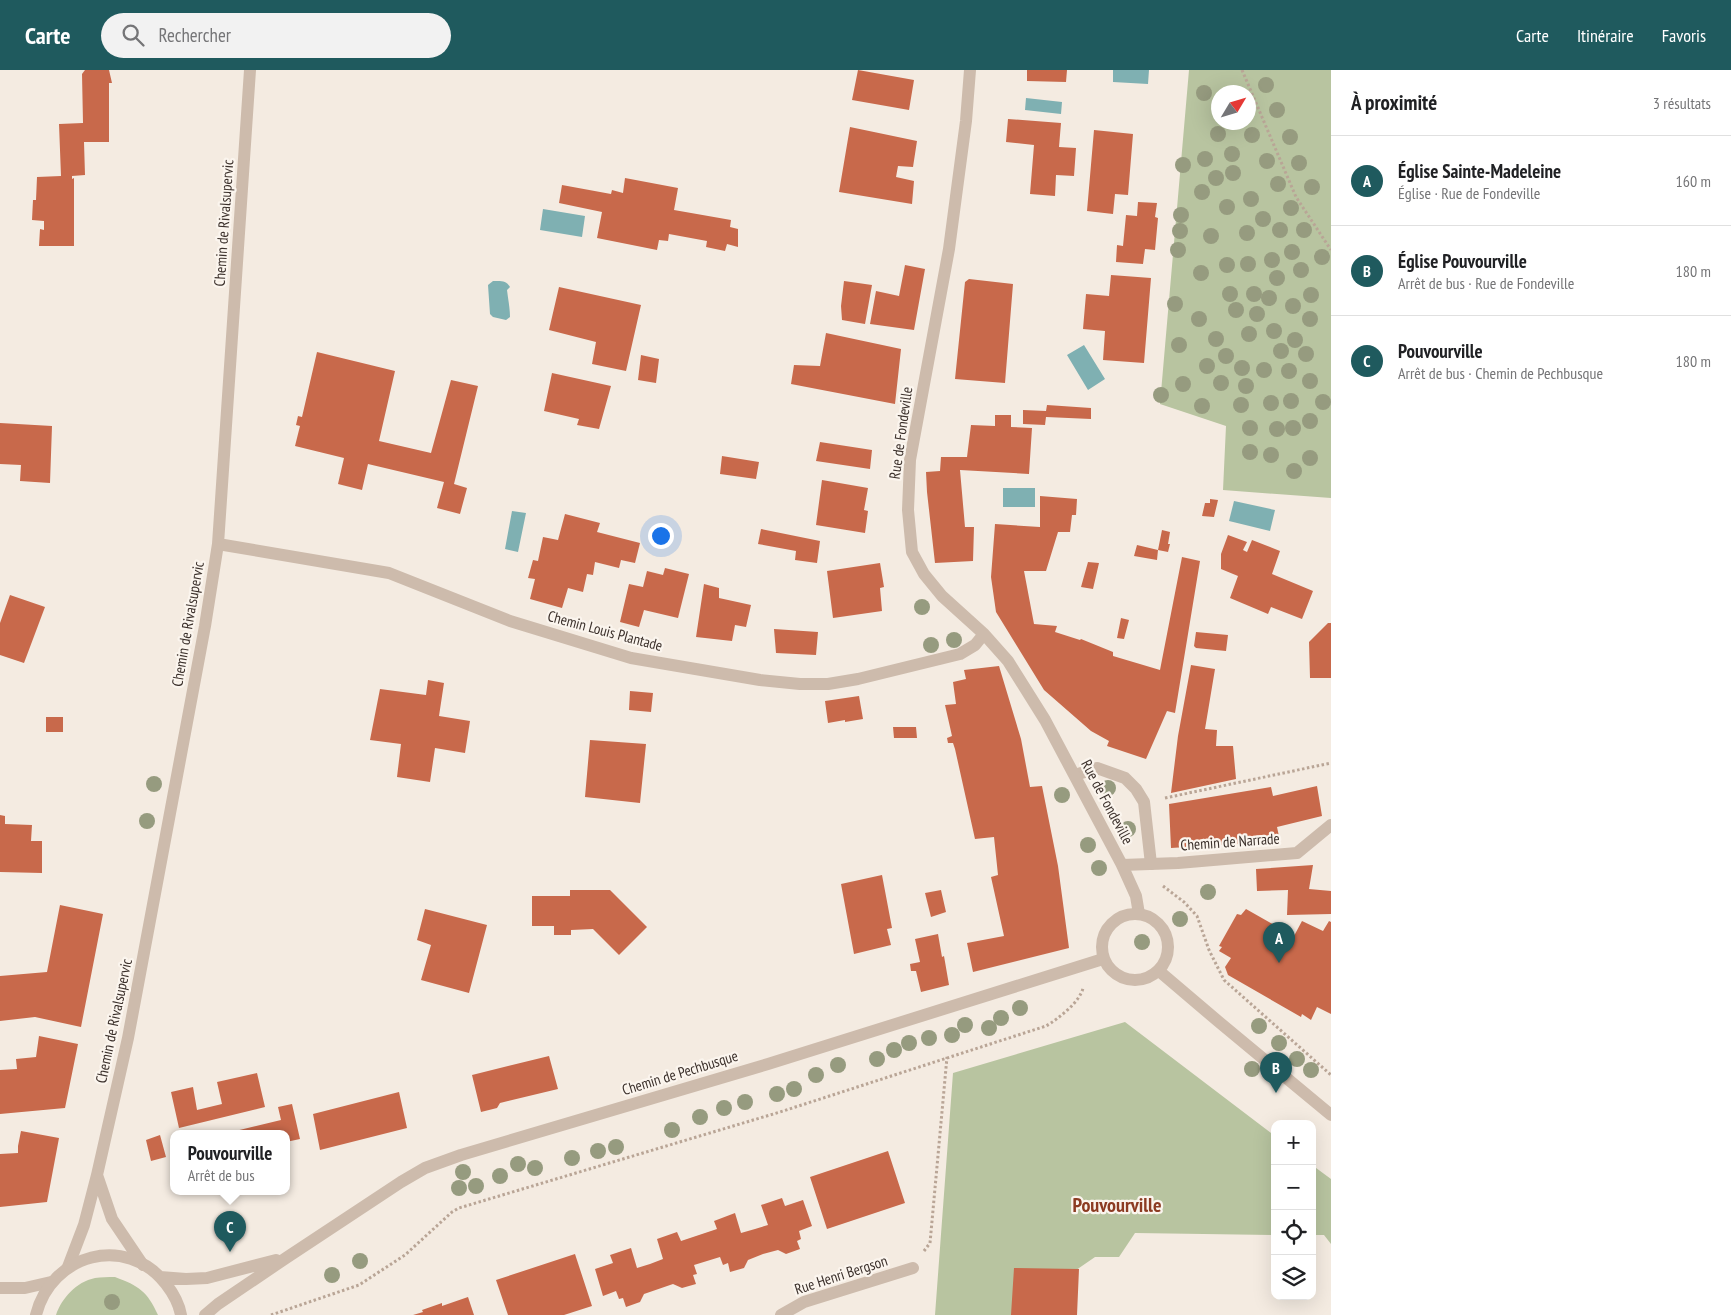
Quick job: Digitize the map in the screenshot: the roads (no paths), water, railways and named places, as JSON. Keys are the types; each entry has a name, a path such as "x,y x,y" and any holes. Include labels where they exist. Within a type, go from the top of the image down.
{"street":[{"name":"Chemin de Rivalsupervic","path":"68,1267 84,1225 128,1038 205,626 218,544 250,70"},
{"name":"Rue de Fondeville","path":"970,70 966,121 949,249 910,460 908,510 912,552 924,574 942,596 984,634 1008,661 1044,720 1122,865 1136,896 1139,914"},
{"name":"Chemin Louis Plantade","path":"218,544 389,572 510,621 631,658 760,680 800,684 828,684 858,679 960,654 974,645 984,634"},
{"path":"1075,776 1097,768 1125,778 1136,789 1144,802 1151,864"},
{"name":"Chemin de Narrade","path":"1122,865 1297,853 1331,825"},
{"path":"1129,914 1139,914 1149,917 1158,923 1168,942 1168,952 1165,962 1159,971 1151,977 1132,981 1114,974 1108,967 1101,949 1102,939 1112,922 1129,914"},
{"name":"Chemin de Pechbusque","path":"205,1315 218,1304 286,1258 425,1168 461,1155 768,1064 1103,958"},
{"path":"1159,971 1331,1114"},
{"path":"97,1175 112,1219 143,1265"},
{"path":"36,1315 39,1302 51,1282 68,1267 82,1260 98,1256 113,1256 129,1259 143,1265 160,1277 173,1293 181,1315"},
{"name":"Chemin de Pechbusque","path":"160,1277 207,1278 286,1258"},
{"name":"Rue Henri Bergson","path":"781,1315 804,1302 913,1268"},
{"path":"0,1288 25,1288 51,1282"}],"water":[{"path":"1113,70 1149,70 1148,84 1113,82"},
{"path":"1026,98 1062,102 1061,114 1025,110"},
{"path":"543,209 585,216 582,237 540,230"},
{"path":"493,281 505,282 510,287 507,290 510,317 506,320 493,317 490,314 488,285"},
{"path":"1084,345 1105,379 1088,390 1067,355"},
{"path":"1003,488 1035,488 1035,507 1003,507"},
{"path":"1234,501 1275,510 1270,531 1229,521"},
{"path":"512,511 526,513 518,552 505,549"}],"place":[{"name":"Église Sainte-Madeleine","path":"1279,963"},
{"name":"Église Pouvourville","path":"1276,1093"},
{"name":"Pouvourville","path":"230,1252"}],"district":[{"name":"Pouvourville","path":"1117,1205"}]}
